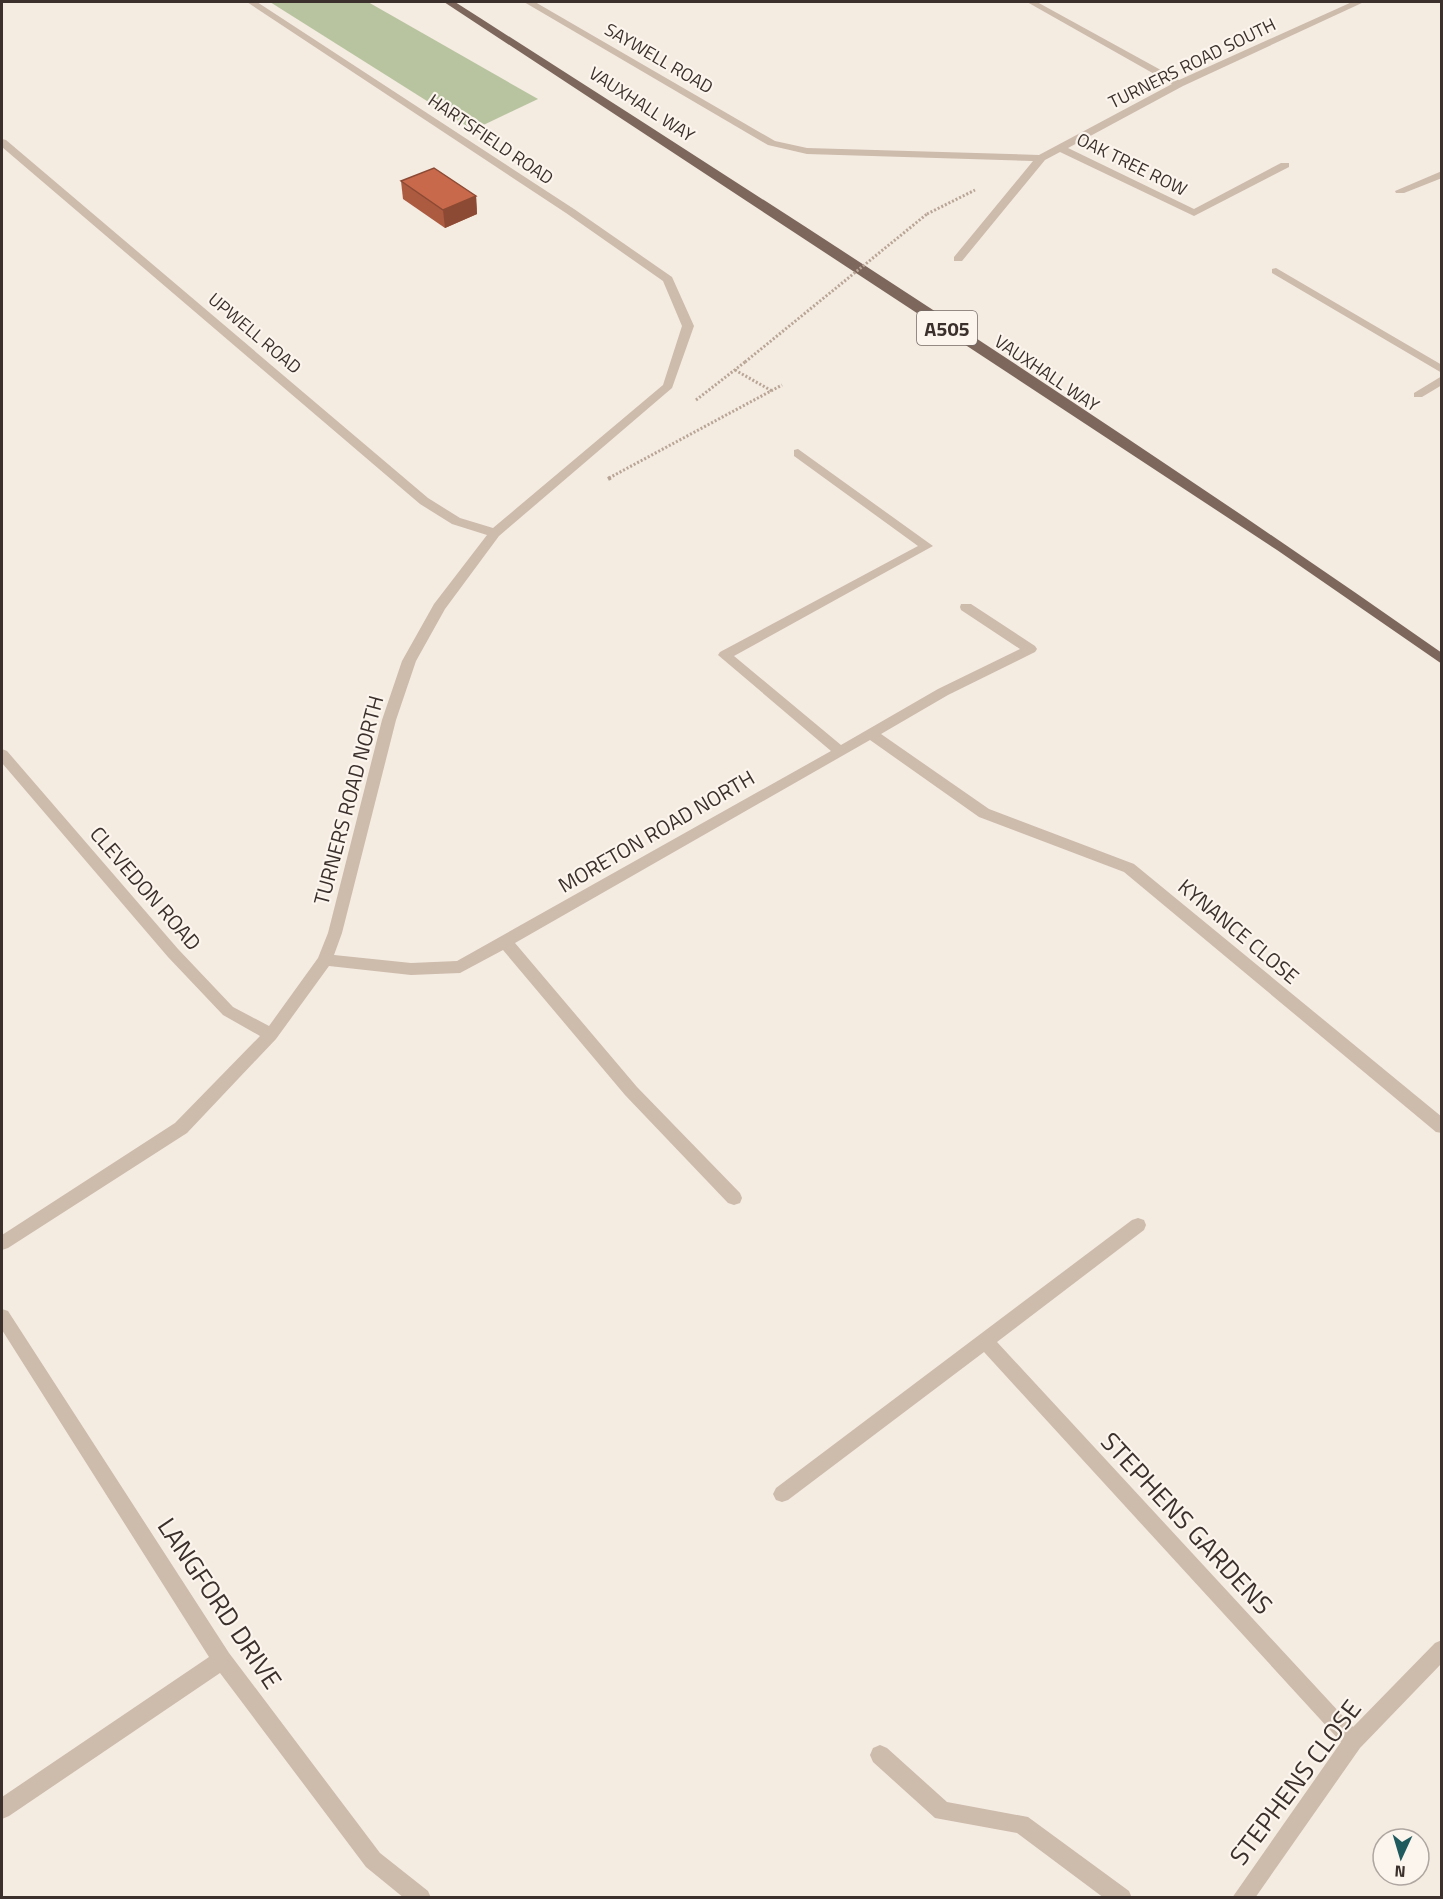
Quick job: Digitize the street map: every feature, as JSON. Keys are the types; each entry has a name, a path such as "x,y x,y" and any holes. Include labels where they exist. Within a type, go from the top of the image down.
{"main road":[{"name":"VAUXHALL WAY","path":"449,2 661,138 1281,547 1442,660"}],"street":[{"name":"HARTSFIELD ROAD","path":"251,2 570,211 668,279 688,326"},
{"name":"SAYWELL ROAD","path":"529,2 772,143"},
{"path":"1031,2 1179,84"},
{"name":"TURNERS ROAD SOUTH","path":"958,259 1041,158 1179,84 1359,2"},
{"name":"UPWELL ROAD","path":"2,142 424,501 456,521 495,533"},
{"name":"TURNERS ROAD SOUTH","path":"772,143 807,151 1041,158"},
{"name":"OAK TREE ROW","path":"1060,148 1194,213 1285,165"},
{"path":"1400,191 1442,174"},
{"path":"1276,272 1442,370"},
{"name":"TURNERS ROAD NORTH","path":"2,1243 181,1128 271,1035 325,960 335,933 389,720 409,661 439,607 495,533 668,386 688,326"},
{"path":"1418,395 1442,379"},
{"path":"798,453 927,546 725,655 839,750"},
{"name":"MORETON ROAD NORTH","path":"325,960 411,969 460,967 839,750 943,692 1030,649 966,607"},
{"name":"KYNANCE CLOSE","path":"871,734 984,813 1129,868 1442,1127"},
{"name":"CLEVEDON ROAD","path":"2,754 173,953 228,1011 271,1035"},
{"path":"505,942 631,1091 734,1198"},
{"path":"782,1494 1138,1225"},
{"name":"LANGFORD DRIVE","path":"2,1316 222,1660 373,1860 421,1898"},
{"name":"STEPHENS GARDENS","path":"984,1340 1353,1741"},
{"name":"STEPHENS CLOSE","path":"1242,1898 1353,1741 1442,1649"},
{"path":"2,1809 222,1660"},
{"path":"880,1755 942,1811 1021,1824 1122,1898"}],"path":[{"path":"745,362 927,214"},
{"path":"735,370 772,391"},
{"path":"607,480 782,385"}],"green space":[{"path":"270,2 368,2 538,99 473,130"}],"building":[{"path":"434,168 476,196 443,210 401,181"}]}
